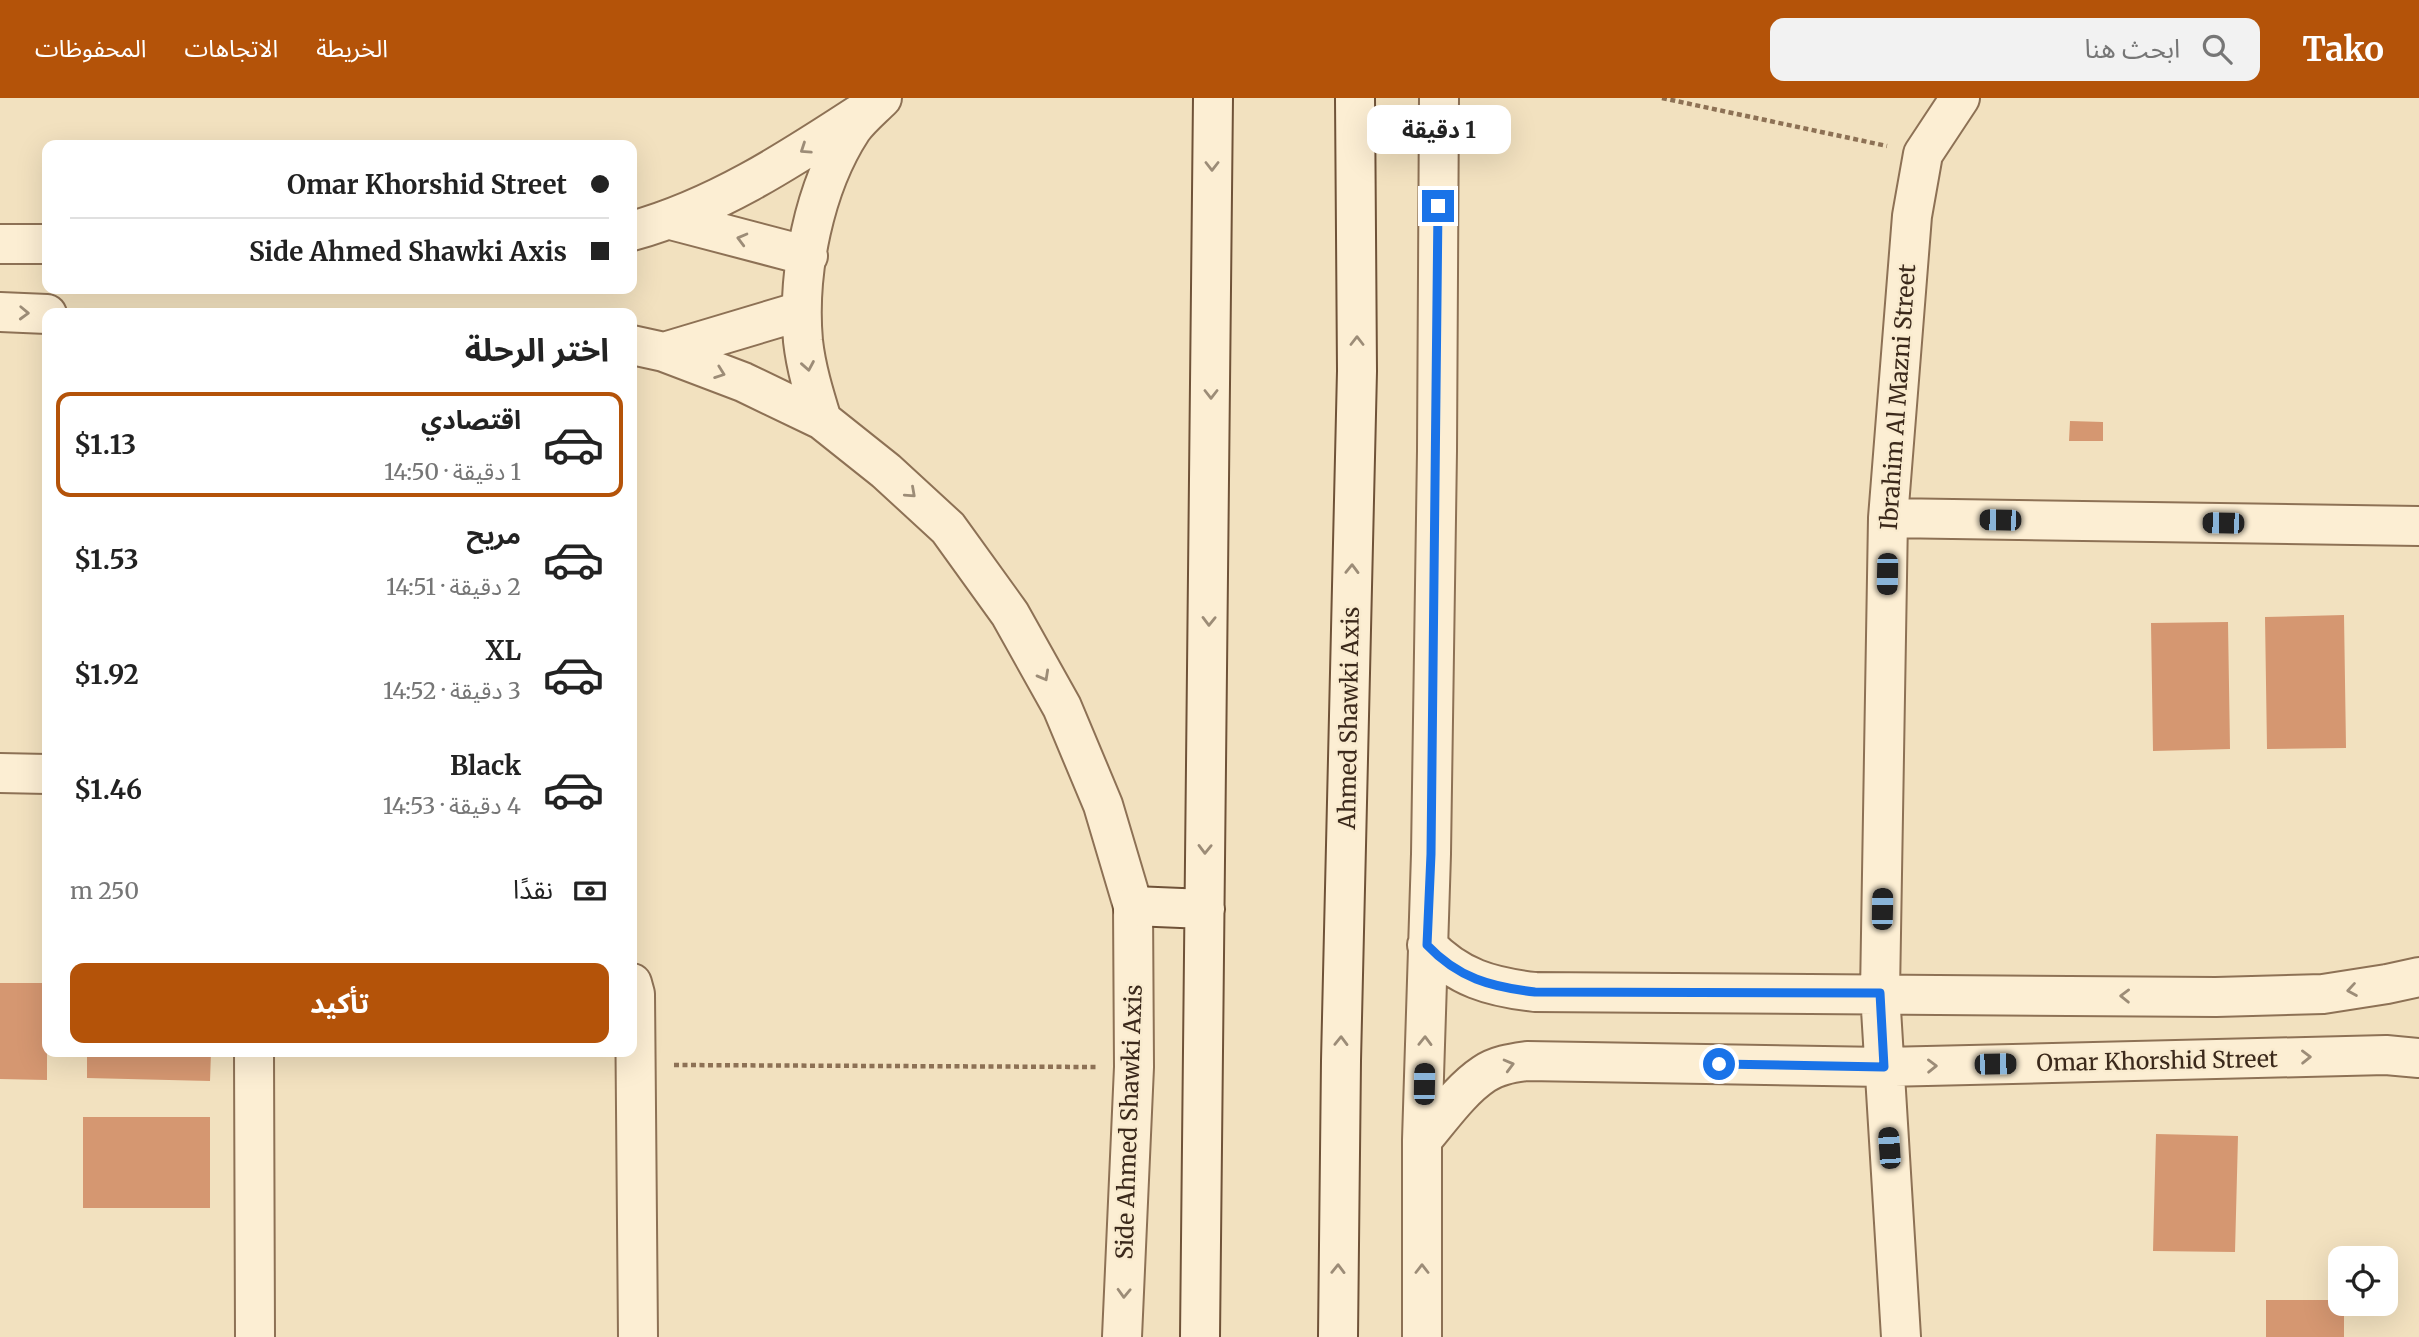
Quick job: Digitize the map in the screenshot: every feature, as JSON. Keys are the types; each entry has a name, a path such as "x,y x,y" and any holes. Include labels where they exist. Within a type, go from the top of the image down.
{"street":[{"path":"637,230 671,220 721,199 785,162 882,98"},
{"path":"822,420 810,382 803,344 801,311 814,215 830,170 853,127 882,98"},
{"path":"1200,1337 1213,98"},
{"name":"Ahmed Shawki Axis","path":"1338,1337 1340,1061 1357,371 1355,98"},
{"path":"1422,1337 1422,1140 1431,854 1436,520 1439,98"},
{"name":"Ibrahim Al Mazni Street","path":"1901,1337 1880,993 1888,518 1912,216 1923,154 1960,98"},
{"path":"671,220 808,256"},
{"path":"0,244 42,244"},
{"path":"648,349 801,311"},
{"path":"0,312 42,314"},
{"name":"Side Ahmed Shawki Axis","path":"648,349 743,382 822,420 886,471 948,527 1010,614 1062,707 1098,793 1133,906 1134,1067 1122,1337"},
{"path":"1888,518 2419,526"},
{"path":"0,773 42,774"},
{"path":"1133,906 1205,909"},
{"path":"1427,945 1442,961 1471,978 1502,988 1535,992 2216,997 2323,994 2419,977"},
{"name":"Omar Khorshid Street","path":"1422,1140 1484,1073 1518,1062 1884,1067 2386,1055 2419,1058"},
{"path":"254,1057 255,1337"},
{"path":"635,1057 638,1337"}],"path":[{"path":"1662,98 1923,154"},
{"path":"635,1064 1134,1067"}],"building":[{"path":"2070,421 2103,422 2103,441 2069,441"},
{"path":"2344,615 2346,748 2267,749 2265,617"},
{"path":"2228,622 2230,749 2153,751 2151,623"},
{"path":"0,983 42,983 42,1057 47,1057 47,1080 0,1079"},
{"path":"87,1057 211,1057 210,1081 87,1078"},
{"path":"83,1117 210,1117 210,1208 83,1208"},
{"path":"2156,1134 2238,1136 2235,1252 2153,1251"},
{"path":"2266,1300 2328,1300 2328,1316 2344,1316 2344,1337 2266,1337"}],"route":[{"path":"1438,206 1437,451 1431,854 1427,945 1442,961 1471,978 1502,988 1535,992 1880,993 1884,1067 1719,1064"}]}
